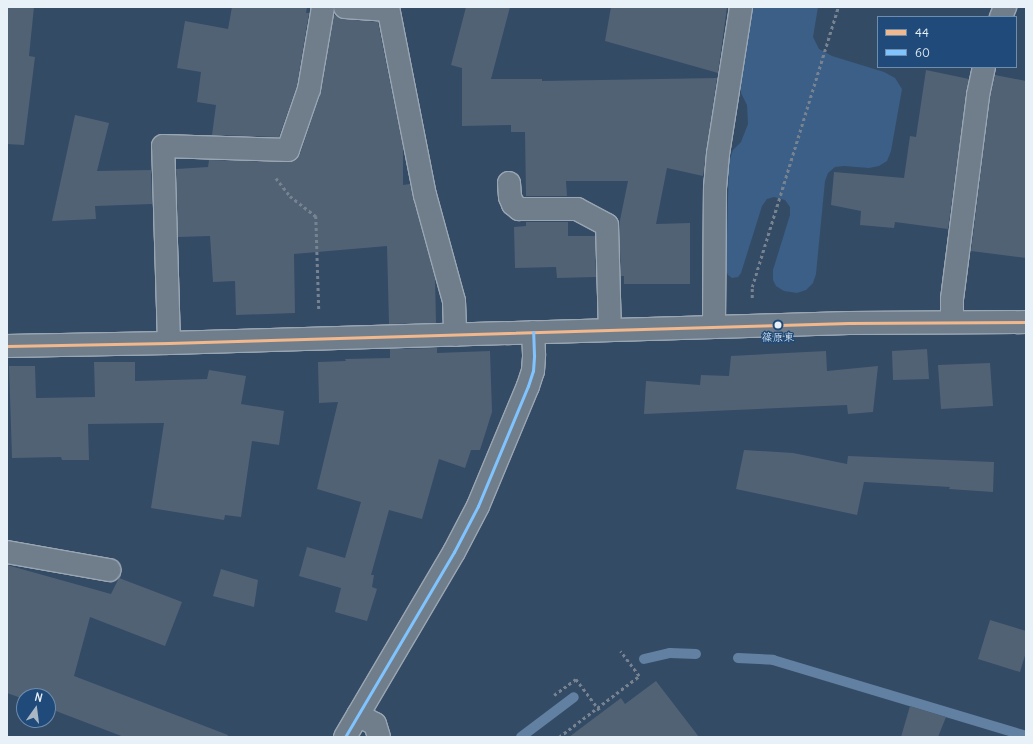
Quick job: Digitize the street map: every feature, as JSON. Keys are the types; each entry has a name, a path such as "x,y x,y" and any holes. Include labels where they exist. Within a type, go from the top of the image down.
{"street":[{"path":"170,343 163,146 288,150 309,89 323,7"},
{"path":"345,7 388,9 426,195 454,301 455,335"},
{"path":"714,327 715,188 718,154 741,7"},
{"path":"952,322 952,299 978,95 984,68"},
{"path":"509,183 510,197 513,204 519,209 526,211 577,209 607,226 610,330"},
{"path":"7,346 320,339 753,326 1026,322"},
{"path":"345,737 454,552 478,506 528,386 534,355 533,332"},
{"path":"7,552 109,570"},
{"path":"358,715 374,724 380,737"}],"path":[{"path":"753,326 752,287 838,7"},
{"path":"271,150 270,170 290,196 316,216 320,339"},
{"path":"559,737 639,676 620,651"},
{"path":"554,695 576,679 601,712"}],"shaded area":[{"path":"753,7 818,7 813,37 819,49 832,56 884,72 895,78 902,89 891,151 887,161 879,166 869,168 844,166 835,167 828,173 825,181 816,274 813,283 806,290 797,293 784,291 776,286 773,280 773,270 790,215 790,207 785,200 774,197 767,199 762,206 741,273 738,277 732,278 726,271 729,162 733,150 741,142 748,124 747,105 741,93 741,78"}],"building":[{"path":"7,7 34,7 29,56 35,57 24,145 7,144"},
{"path":"232,7 307,7 306,13 309,13 297,86 279,137 212,135 216,105 197,102 201,72 177,68 185,21 228,29"},
{"path":"466,7 510,7 491,79 542,79 542,81 717,78 703,176 667,168 656,224 690,223 690,284 624,284 624,276 621,276 619,225 628,181 566,181 567,196 526,196 525,132 511,132 511,125 462,126 462,68 451,65"},
{"path":"611,7 727,7 718,73 605,41"},
{"path":"334,15 344,19 378,22 403,146 403,185 410,184 435,278 436,323 389,324 387,246 294,254 295,313 236,315 235,281 213,282 210,236 178,237 176,169 208,167 209,160 288,162 295,160 300,154 321,91"},
{"path":"926,70 969,79 948,229 895,222 894,228 860,225 861,211 831,205 834,172 904,178 910,136 916,137"},
{"path":"995,75 1026,81 1026,258 971,251 990,97"},
{"path":"75,115 109,123 97,171 151,170 152,204 95,206 96,219 52,221"},
{"path":"526,222 568,222 568,236 595,236 596,277 557,278 556,267 515,268 514,227 526,226"},
{"path":"437,348 437,353 490,351 492,412 480,450 471,450 465,468 439,459 422,519 389,510 371,575 374,575 372,587 377,589 367,621 335,612 341,588 299,576 307,547 345,558 361,502 317,489 338,402 319,403 318,362 346,361 345,359 390,358 390,349"},
{"path":"927,349 929,379 893,380 892,351"},
{"path":"826,351 827,371 878,366 873,412 848,414 847,405 644,414 646,381 700,385 701,375 729,376 731,356"},
{"path":"94,362 135,362 135,381 207,379 209,370 246,376 241,404 284,411 279,445 252,441 241,517 225,515 224,520 151,508 164,423 88,424 89,460 62,460 61,457 12,458 9,366 35,366 36,398 95,397"},
{"path":"990,363 993,406 941,409 938,365"},
{"path":"744,450 793,453 847,464 848,456 994,462 993,492 949,489 950,487 864,482 857,515 736,489"},
{"path":"7,565 111,594 119,578 182,602 165,646 90,617 74,676 228,735 227,737 124,737 56,711 56,688 16,688 16,696 7,693"},
{"path":"221,569 258,580 254,607 213,596"},
{"path":"990,620 1026,631 1026,652 1020,672 978,659"},
{"path":"656,681 699,737 569,737 621,698 625,704"},
{"path":"910,706 946,717 938,737 901,737"}],"waterway":[{"path":"644,659 670,653 696,654"},
{"path":"738,658 773,660 1026,736"},
{"path":"521,737 574,697"}],"transit line":[{"name":"44","path":"7,346 169,343 849,323 1026,322"},
{"name":"60","path":"345,737 454,552 478,506 533,371 533,332"}],"place":[{"name":"篠原東","path":"778,325"}]}
